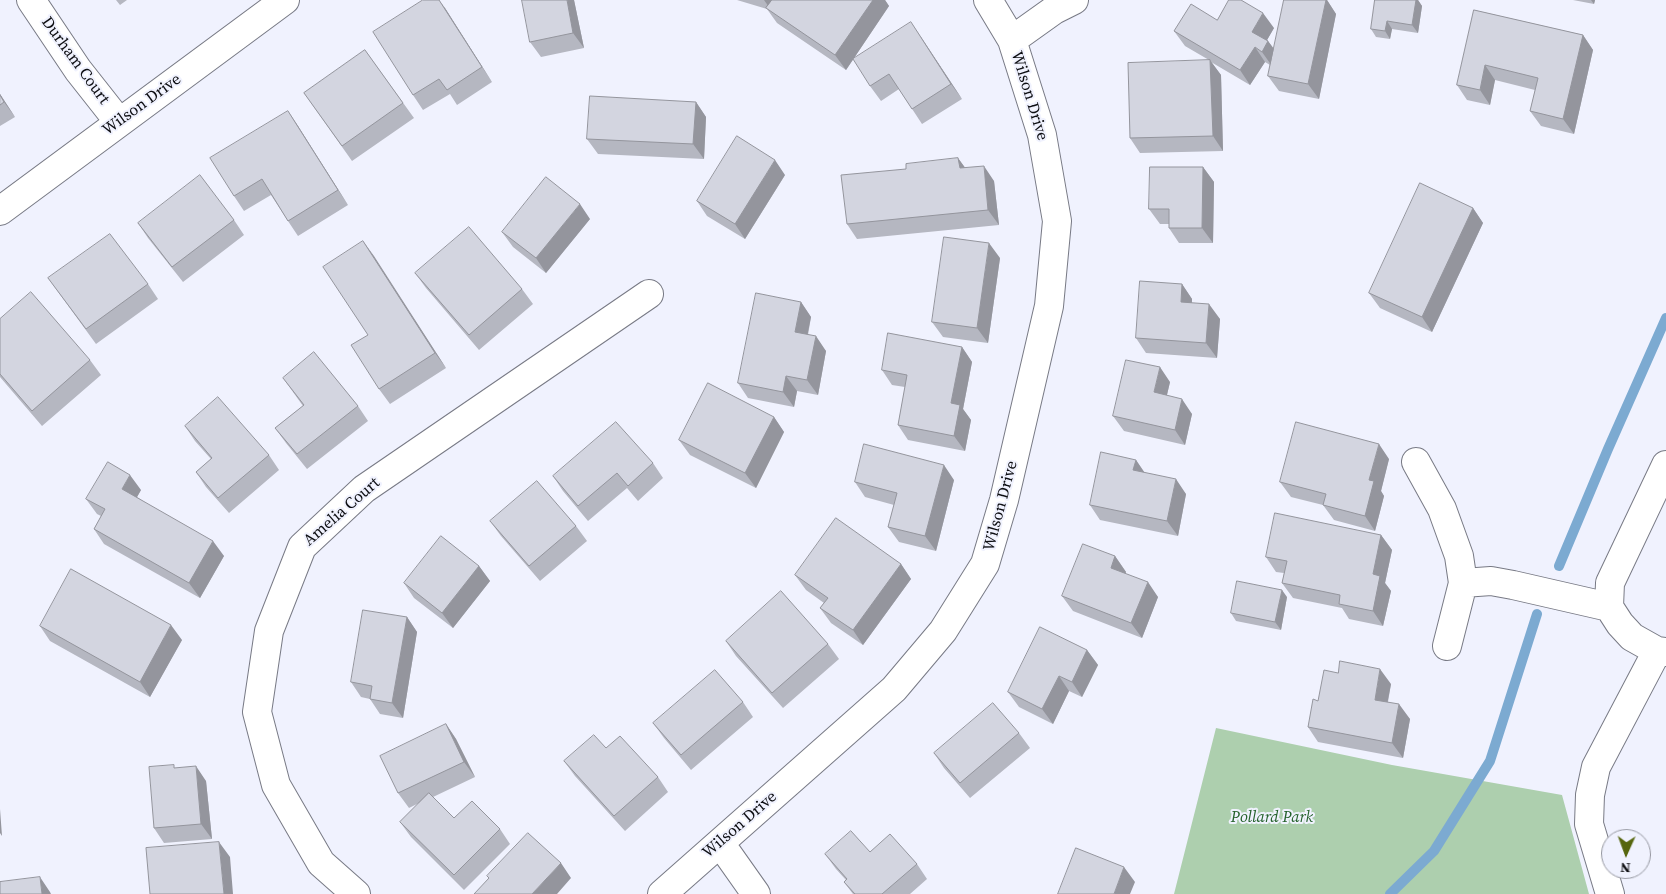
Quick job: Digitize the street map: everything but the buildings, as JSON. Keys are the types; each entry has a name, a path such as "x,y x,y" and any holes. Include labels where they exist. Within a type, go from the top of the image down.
{"street":[{"name":"Durham Court","path":"31,0 78,70 119,122"},
{"name":"Wilson Drive","path":"0,211 285,0"},
{"name":"Wilson Drive","path":"662,894 894,689 944,631 985,564 1004,500 1049,306 1057,221 1042,135 1012,40 988,0"},
{"path":"1012,40 1054,10 1074,0"},
{"name":"Amelia Court","path":"356,894 321,863 276,785 258,712 269,631 302,547 364,489 649,294"},
{"path":"1416,462 1442,509 1459,556 1463,583 1447,646"},
{"path":"1610,894 1589,824 1590,795 1596,767 1662,652 1632,637 1620,624 1609,608 1610,583 1666,465"},
{"path":"1463,583 1491,582 1513,585 1609,608"},
{"path":"720,843 756,894"}],"green space":[{"name":"Pollard Park","path":"1216,728 1392,765 1562,795 1589,894 1174,894"}],"waterway":[{"path":"1559,566 1666,318"},
{"path":"1390,894 1434,851 1490,761 1537,614"}]}
